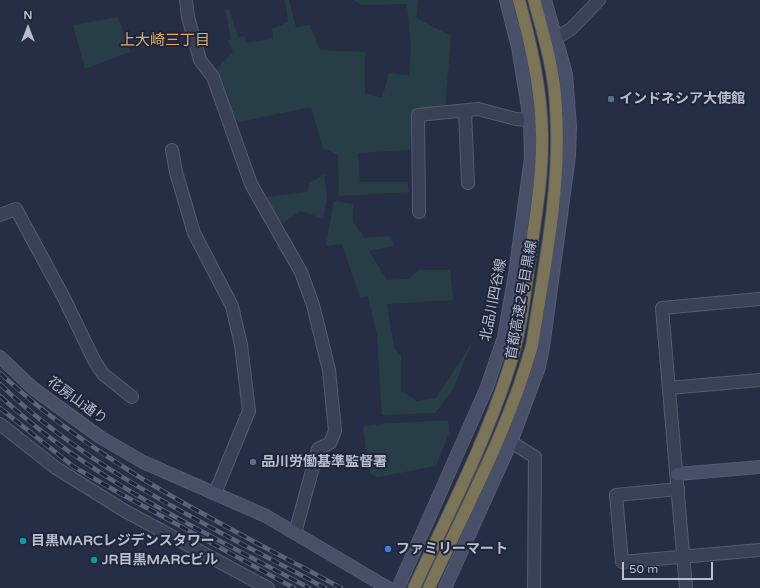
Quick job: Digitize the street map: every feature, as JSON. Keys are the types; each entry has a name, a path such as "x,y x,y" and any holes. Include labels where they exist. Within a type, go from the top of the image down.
{"highway":[{"name":"首都高速2号目黒線","path":"414,588 488,425 509,368 519,329 539,187 542,133 536,67 519,0"},
{"name":"首都高速2号目黒線","path":"429,588 502,430 523,377 532,345 554,196 557,159 554,86 546,44 534,0"}],"main road":[{"name":"北品川四谷線","path":"398,588 487,387 504,337 515,274 531,158 530,120 518,47 506,0"},
{"path":"446,588 511,442 539,367 543,347 569,156 570,126 566,74 545,0"},
{"name":"花房山通り","path":"0,357 34,389 100,437 143,462 266,516 388,588"},
{"path":"677,474 760,467"}],"street":[{"path":"186,0 188,17 200,60 213,77 251,184 301,272 312,305 328,370 336,431 330,443 318,449 295,533"},
{"path":"556,38 571,29 599,0"},
{"path":"419,212 418,115 478,109 516,119 530,120"},
{"path":"465,111 468,183"},
{"path":"172,150 176,172 194,234 232,306 241,345 249,411 215,493"},
{"path":"0,215 16,209 63,296 94,360 103,374 132,397"},
{"path":"686,588 662,308 760,298"},
{"path":"669,388 760,380"},
{"path":"0,424 56,468 119,507 268,588"},
{"path":"511,442 535,457 534,588"},
{"path":"678,489 616,495 622,562 760,550"}],"shaded area":[{"path":"285,0 289,0 296,27 310,25 320,50 365,52 365,93 382,98 389,73 409,75 411,48 407,4 362,5 353,0 418,0 416,18 451,36 445,108 412,113 410,150 358,153 360,182 408,182 409,192 339,196 338,155 323,148 311,107 239,122 231,112 217,69 233,52 228,40 231,39 225,10 229,9 238,37 245,36 245,43 273,39 272,29 288,22"},
{"path":"118,17 130,52 85,69 73,25"},
{"path":"324,174 327,198 323,219 301,211 281,224 266,197 308,192 309,184"},
{"path":"334,201 353,204 353,222 365,238 391,236 393,246 369,251 387,280 409,279 418,270 450,270 453,300 387,304 394,348 401,356 401,391 417,401 436,398 472,343 452,391 435,413 382,415 377,335 368,296 360,297 342,244 326,246"},
{"path":"448,420 449,433 436,466 378,477 371,474 363,427 384,424"}],"railway":[{"path":"0,373 38,406 78,437 120,465 207,516 341,588"},
{"path":"0,384 35,415 73,444 113,471 198,520 325,588"},
{"path":"0,396 34,426 109,478 148,502 309,588"},
{"path":"0,408 74,467 294,588"}],"place":[{"name":"インドネシア大使館","path":"611,99"},
{"name":"品川労働基準監督署","path":"253,462"},
{"name":"目黒MARCレジデンスタワー","path":"23,541"},
{"name":"ファミリーマート","path":"388,549"},
{"name":"JR目黒MARCビル","path":"94,560"}],"district":[{"name":"上大崎三丁目","path":"165,41"}]}
